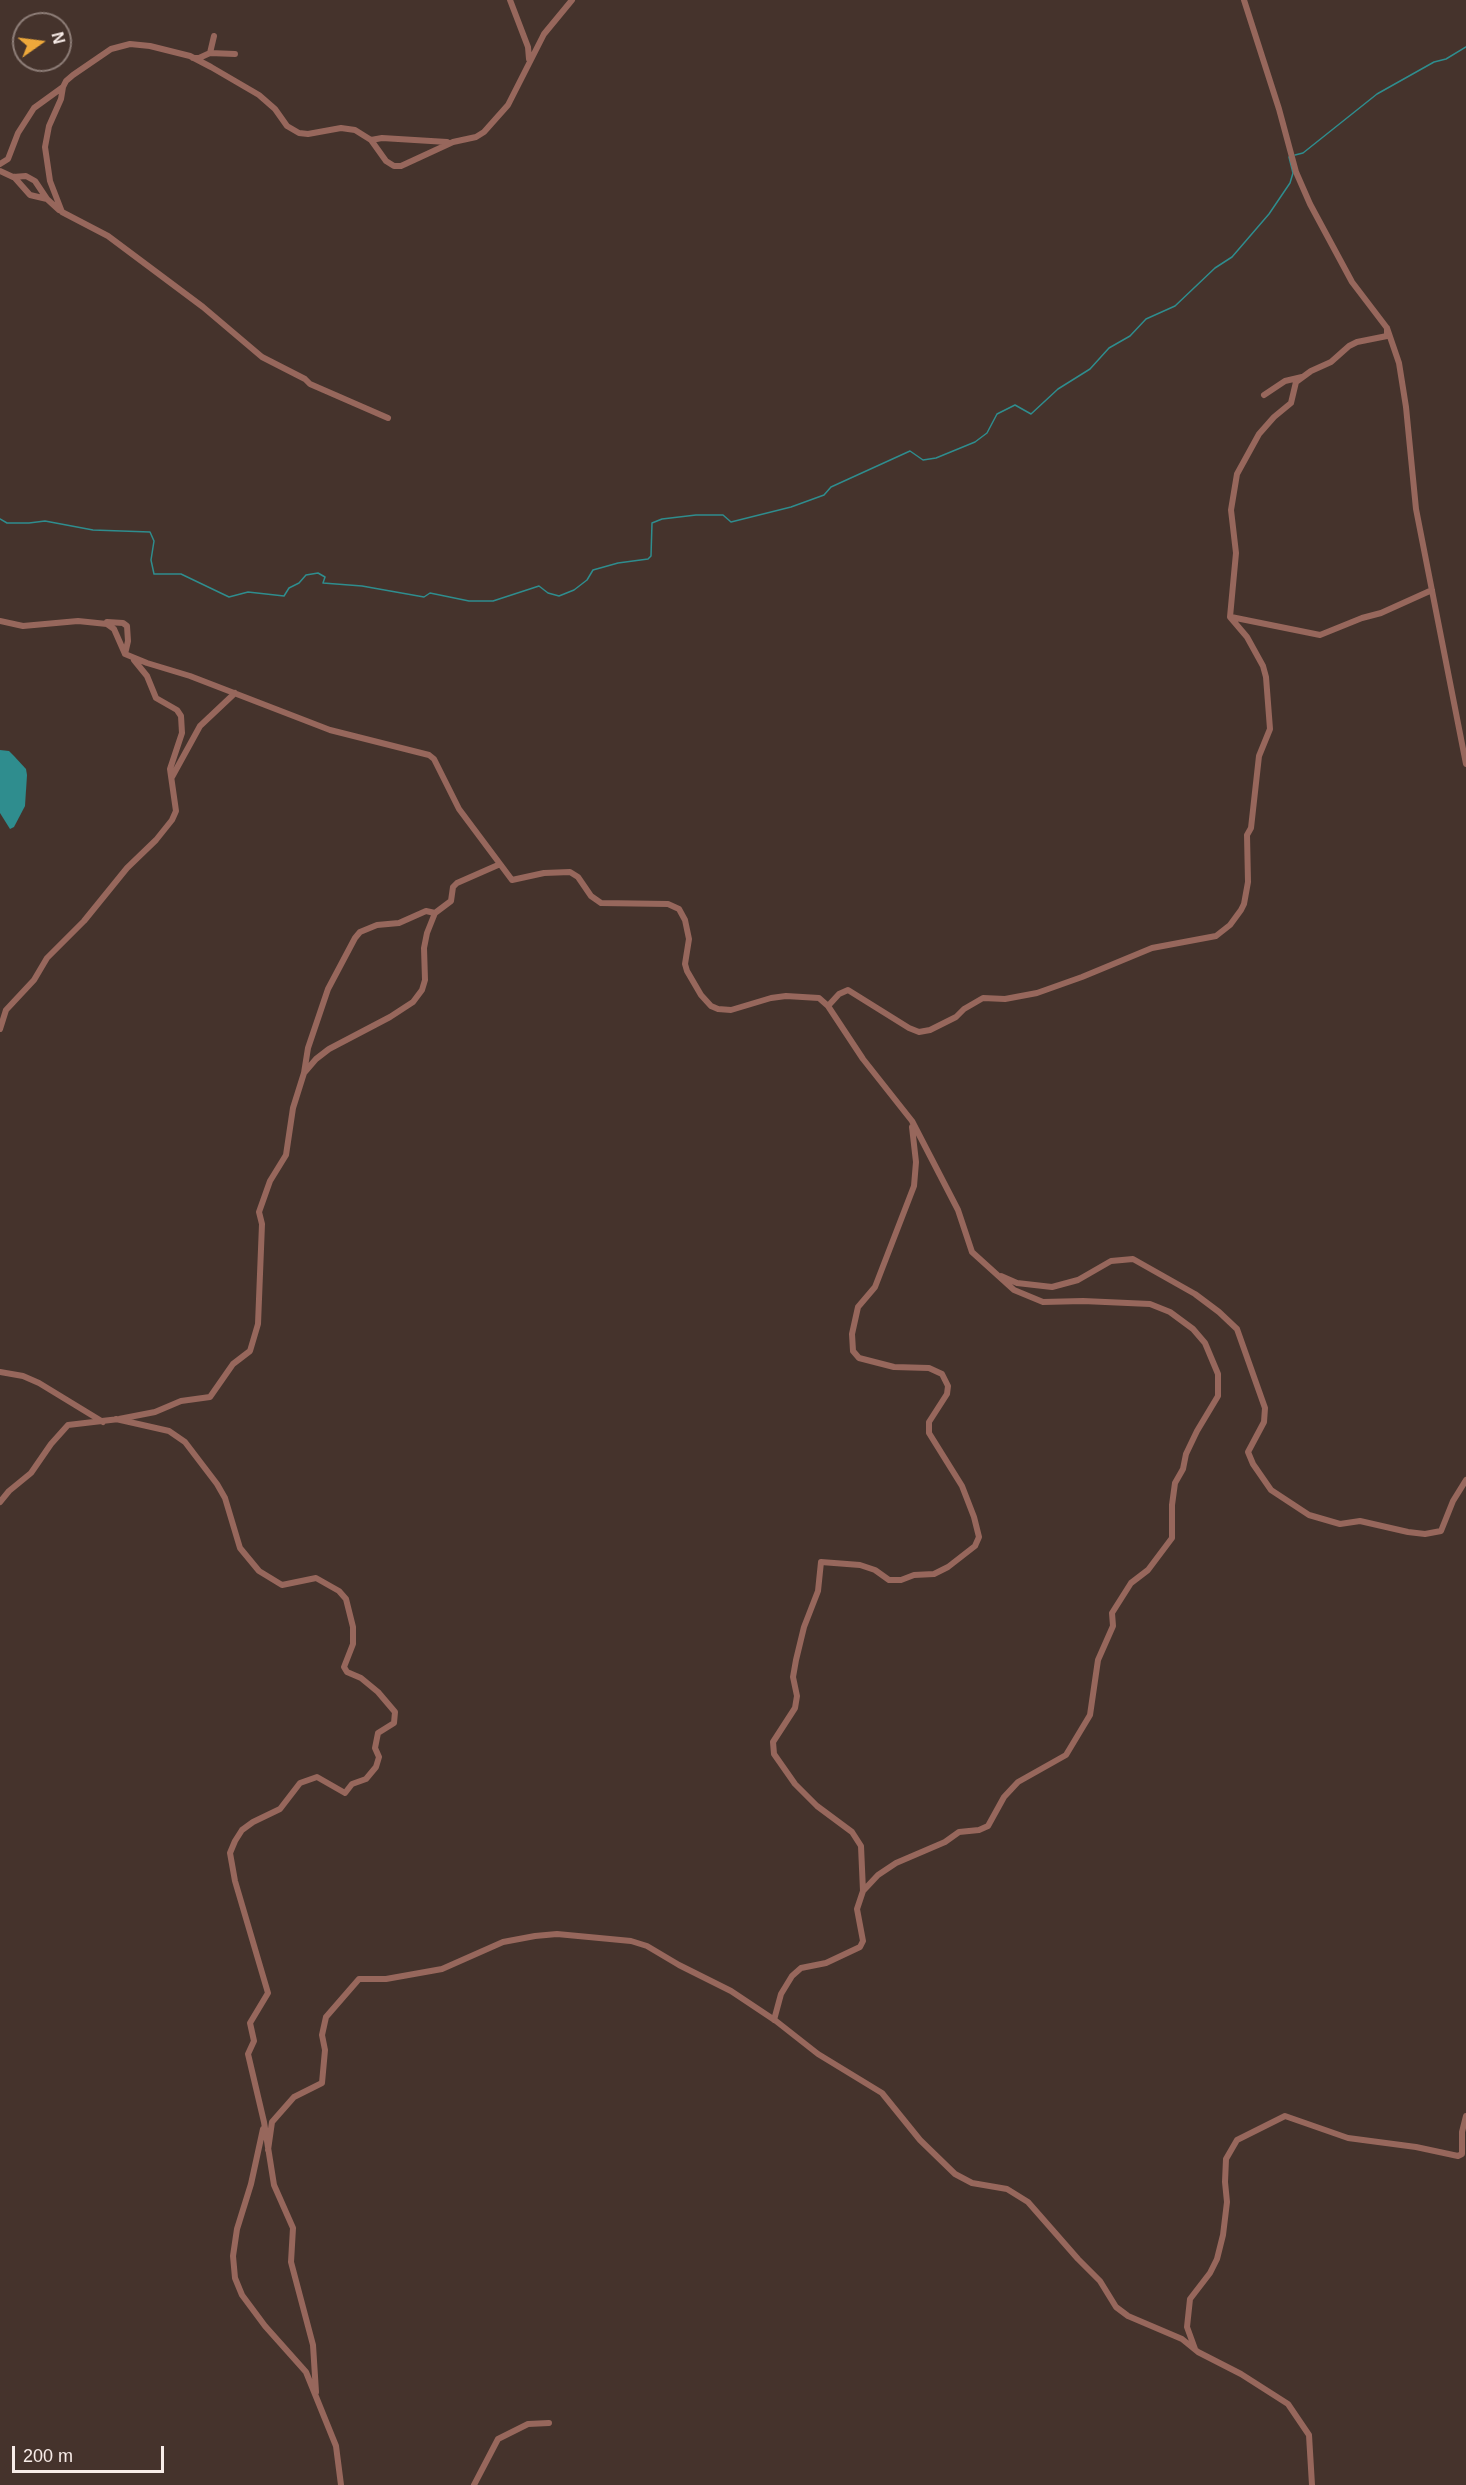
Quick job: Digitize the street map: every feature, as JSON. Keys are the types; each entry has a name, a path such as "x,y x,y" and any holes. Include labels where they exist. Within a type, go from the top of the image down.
{"street":[{"path":"510,0 528,47 530,59"},
{"path":"370,140 382,138 400,141 453,142 476,137 493,123 517,90 544,34 572,0"},
{"path":"1244,0 1279,109 1296,172 1310,204 1352,282 1387,328 1399,363 1406,407 1416,509 1466,764"},
{"path":"210,53 214,36"},
{"path":"62,212 50,181 45,147 49,126 66,81 116,46 130,44 150,46 199,58 210,53 235,54"},
{"path":"190,56 259,95 295,131 308,134 346,128 362,133 387,161 396,167 408,164 453,142"},
{"path":"0,164 8,159 18,133 29,114 63,87"},
{"path":"0,171 13,177 30,195 47,199"},
{"path":"13,177 26,176 35,181 47,199 62,212 108,236 203,307 262,357 306,379 310,384 388,418"},
{"path":"828,1006 839,994 848,990 890,1018 909,1028 924,1032 956,1017 964,1009 983,998 1005,999 1036,993 1152,948 1213,938 1223,932 1238,915 1245,902 1248,882 1247,835 1251,828 1259,756 1270,729 1263,666 1247,637 1230,617 1236,553 1231,510 1237,474 1259,434 1274,417 1292,403 1295,385 1303,377 1331,362 1357,342 1387,336 1387,328"},
{"path":"1264,395 1292,378 1303,377"},
{"path":"1230,617 1316,636 1381,613 1432,590"},
{"path":"0,621 23,626 68,621 117,622 127,627 126,654"},
{"path":"0,1029 6,1010 34,980 46,958 84,921 119,877 156,840 172,820 176,802 171,764 182,733 181,716 177,710 156,698 147,676 138,663 126,654 114,629 100,623"},
{"path":"126,654 330,730 429,755 434,759 451,796 493,852 498,865 514,881 544,873 574,873 587,892 601,903 666,903 677,906 684,916 689,939 687,971 701,995 718,1010 731,1010 786,996 819,998 828,1006 863,1059 912,1121 958,1210 972,1252 1014,1290 1043,1302 1150,1304 1170,1312 1193,1329 1205,1343 1218,1374 1218,1396 1197,1431 1186,1454 1183,1469 1175,1483 1172,1538 1148,1570 1131,1583 1112,1613 1113,1626 1098,1660 1090,1715 1066,1755 1018,1782 1004,1797 988,1826 979,1830 959,1832 945,1842 896,1863 878,1875 863,1891"},
{"path":"172,777 200,726 235,693"},
{"path":"304,1073 329,1049 390,1017 413,1002 422,990 425,980 424,948 435,913 451,901 453,887 457,883 498,865"},
{"path":"0,1502 9,1491 31,1473 64,1428 76,1423 103,1422 155,1412 182,1401 210,1397 233,1364 245,1356 253,1345 258,1323 262,1220 259,1212 270,1181 286,1155 293,1108 304,1073 308,1048 328,989 360,932 377,925 399,923 426,911 435,913"},
{"path":"774,2020 781,1994 796,1972 801,1968 826,1963 860,1947 863,1941 857,1909 863,1891 861,1846 852,1832 817,1806 795,1784 774,1754 773,1742 795,1708 797,1696 793,1677 796,1660 804,1627 819,1591 821,1563 860,1565 875,1570 889,1580 901,1580 914,1575 934,1574 948,1568 975,1546 979,1537 962,1486 929,1433 929,1422 946,1394 948,1386 942,1374 928,1368 894,1367 858,1358 853,1351 852,1334 858,1307 875,1287 914,1186 912,1121"},
{"path":"998,1275 1017,1283 1052,1287 1078,1280 1111,1261 1133,1259 1195,1294 1220,1312 1237,1329 1265,1408 1264,1422 1248,1452 1253,1464 1271,1490 1309,1515 1340,1524 1360,1521 1408,1532 1425,1534 1441,1531 1453,1501 1466,1480"},
{"path":"0,1372 23,1376 103,1422"},
{"path":"116,1419 169,1431 185,1442 217,1484 225,1498 240,1548 259,1571 282,1585 316,1578 339,1591 346,1599 353,1627 353,1644 344,1667 347,1672 361,1678 378,1692 395,1712 394,1723 378,1733 375,1748 379,1757 376,1767 366,1779 352,1784 345,1793 317,1777 300,1783 280,1809 242,1830 230,1853 235,1881 268,1993 250,2023 254,2041 248,2054 264,2122 274,2185 293,2228 291,2262 313,2345 316,2392"},
{"path":"268,2150 272,2122 294,2097 322,2083 325,2050 322,2035 326,2017 359,1979 386,1979 442,1969 503,1942 557,1934 639,1943 731,1991 818,2054 882,2093 920,2140 955,2174 972,2183 1007,2189 1028,2202 1100,2281 1116,2307 1128,2316 1182,2339 1195,2350 1241,2374 1288,2404 1309,2435 1312,2485"},
{"path":"1195,2350 1187,2327 1190,2299 1210,2273 1217,2259 1227,2202 1226,2159 1237,2140 1285,2116 1348,2138 1416,2147 1458,2156 1462,2154 1462,2132 1466,2116"},
{"path":"264,2122 251,2184 237,2229 233,2256 235,2278 242,2295 265,2326 306,2373 316,2392 336,2446 341,2485"},
{"path":"474,2485 498,2439 528,2424 549,2423"}],"water":[{"path":"0,750 9,751 26,769 27,775 25,806 14,827 10,829 0,813"}],"waterway":[{"path":"1295,155 1303,153 1377,94 1466,47"},
{"path":"0,519 7,523 45,521 93,530 150,532 154,541 151,560 154,574 181,574 229,597 248,592 284,596 289,588 299,583 306,575 318,573 325,577 323,583 362,586 424,597 430,593 469,601 493,601 539,586 548,593 559,596 574,590 587,580 593,570 618,563 648,559 651,556 652,523 662,519 723,515 731,522 791,507 824,495 831,487 910,451 923,460 936,458 975,442 987,433 997,414 1015,405 1031,414 1058,389 1090,369 1109,348 1130,336 1146,319 1175,306 1215,268 1232,257 1269,214 1290,183 1293,173 1289,157"}]}
